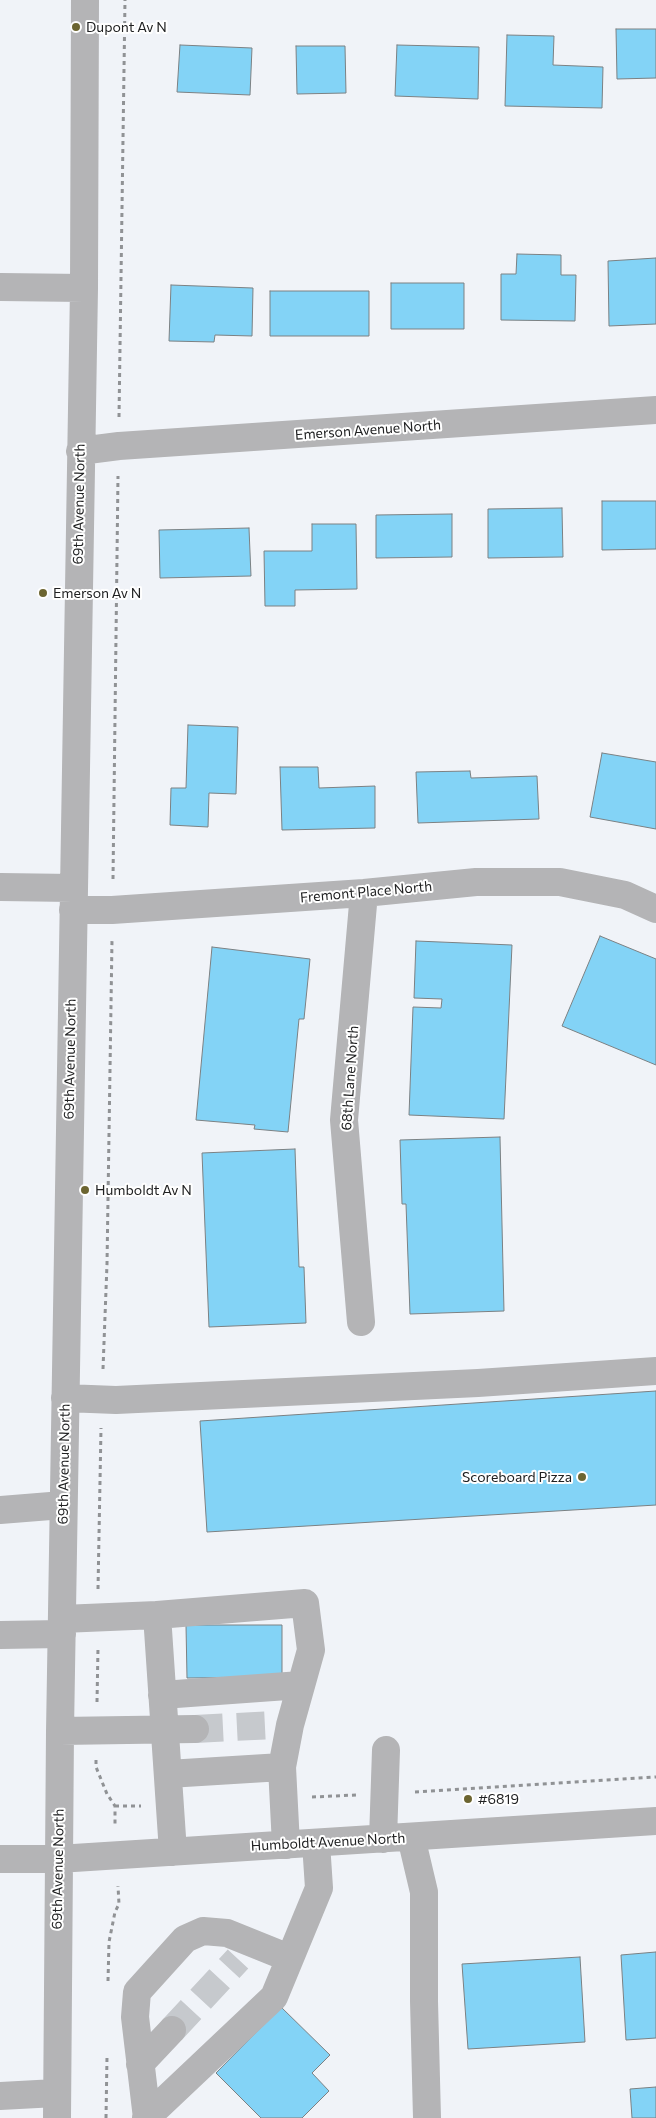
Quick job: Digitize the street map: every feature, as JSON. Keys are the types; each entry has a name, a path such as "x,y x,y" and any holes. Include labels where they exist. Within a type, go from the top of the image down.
{"street":[{"name":"69th Avenue North","path":"56,2106 63,1505 84,288 85,0"},
{"path":"0,288 84,288"},
{"name":"Emerson Avenue North","path":"80,451 119,446 656,410"},
{"name":"Fremont Place North","path":"0,887 73,899 112,910 364,893 476,882 560,882 625,895 656,909"},
{"name":"68th Lane North","path":"362,1322 344,1120 364,893"},
{"path":"65,1398 102,1400 478,1382 656,1371"},
{"path":"0,1510 63,1505"},
{"path":"0,1635 62,1626 98,1617 157,1615 305,1603 311,1650 301,1685 282,1725 286,1845"},
{"path":"157,1615 173,1852"},
{"path":"162,1695 301,1685"},
{"path":"60,1731 165,1731 195,1729"},
{"path":"382,1839 386,1750"},
{"path":"168,1774 282,1767"},
{"name":"Humboldt Avenue North","path":"0,1859 173,1852 656,1822"},
{"path":"411,1837 424,1892 427,2118"},
{"path":"146,2118 274,1996 319,1888 316,1843"},
{"path":"146,2118 135,2017 137,1992 184,1938 203,1931 227,1933 246,1951 289,1958"},
{"path":"140,2064 172,2030"},
{"path":"0,2096 56,2106"}],"path":[{"path":"108,1991 109,1942 115,1912 119,1904 117,1855 114,1806 96,1767 102,1400 107,1264 125,0"},
{"path":"106,2118 107,2050"}],"building":[{"path":"616,29 656,29 656,78 617,79"},
{"path":"507,35 554,36 553,65 603,67 602,108 505,106"},
{"path":"180,45 252,48 250,95 177,92"},
{"path":"397,45 479,47 478,99 395,96"},
{"path":"296,46 345,46 346,93 297,94"},
{"path":"517,254 561,255 561,275 576,275 575,321 501,320 501,274 516,274"},
{"path":"656,258 656,324 609,326 608,261"},
{"path":"391,283 464,283 464,329 391,329"},
{"path":"171,285 253,288 252,336 215,335 214,342 169,341"},
{"path":"270,291 369,291 369,336 270,336"},
{"path":"602,501 656,501 656,549 602,550"},
{"path":"562,508 563,557 488,558 488,509"},
{"path":"452,514 452,557 376,558 376,515"},
{"path":"312,524 356,524 357,589 295,590 295,606 265,606 264,551 312,551"},
{"path":"249,528 251,576 160,578 159,530"},
{"path":"188,725 238,727 236,794 209,793 208,827 170,825 171,788 186,788"},
{"path":"602,753 656,762 656,829 590,817"},
{"path":"280,767 318,767 319,788 375,786 375,828 282,830"},
{"path":"470,771 471,778 537,776 539,819 418,823 416,772"},
{"path":"600,936 656,959 656,1065 562,1026"},
{"path":"416,941 512,945 504,1119 409,1115 413,1007 441,1008 442,999 414,998"},
{"path":"212,947 310,959 304,1019 299,1019 288,1132 254,1129 255,1125 196,1120"},
{"path":"500,1137 504,1311 410,1314 406,1204 402,1204 400,1140"},
{"path":"295,1149 299,1267 304,1267 306,1323 209,1327 202,1153"},
{"path":"656,1391 656,1505 207,1532 200,1421"},
{"path":"186,1625 282,1625 282,1677 187,1678"},
{"path":"656,1952 656,2038 626,2040 621,1955"},
{"path":"580,1957 585,2042 468,2049 462,1964"},
{"path":"281,2007 330,2055 312,2073 329,2091 302,2118 261,2118 216,2073"},
{"path":"656,2087 656,2118 632,2118 630,2089"}],"tunnel":[{"path":"195,1729 274,1725"},
{"path":"172,2030 238,1959"}],"place":[{"name":"Dupont Av N","path":"76,27"},
{"name":"Emerson Av N","path":"43,593"},
{"name":"Humboldt Av N","path":"85,1190"},
{"name":"Scoreboard Pizza","path":"582,1477"},
{"name":"#6819","path":"468,1799"}]}
